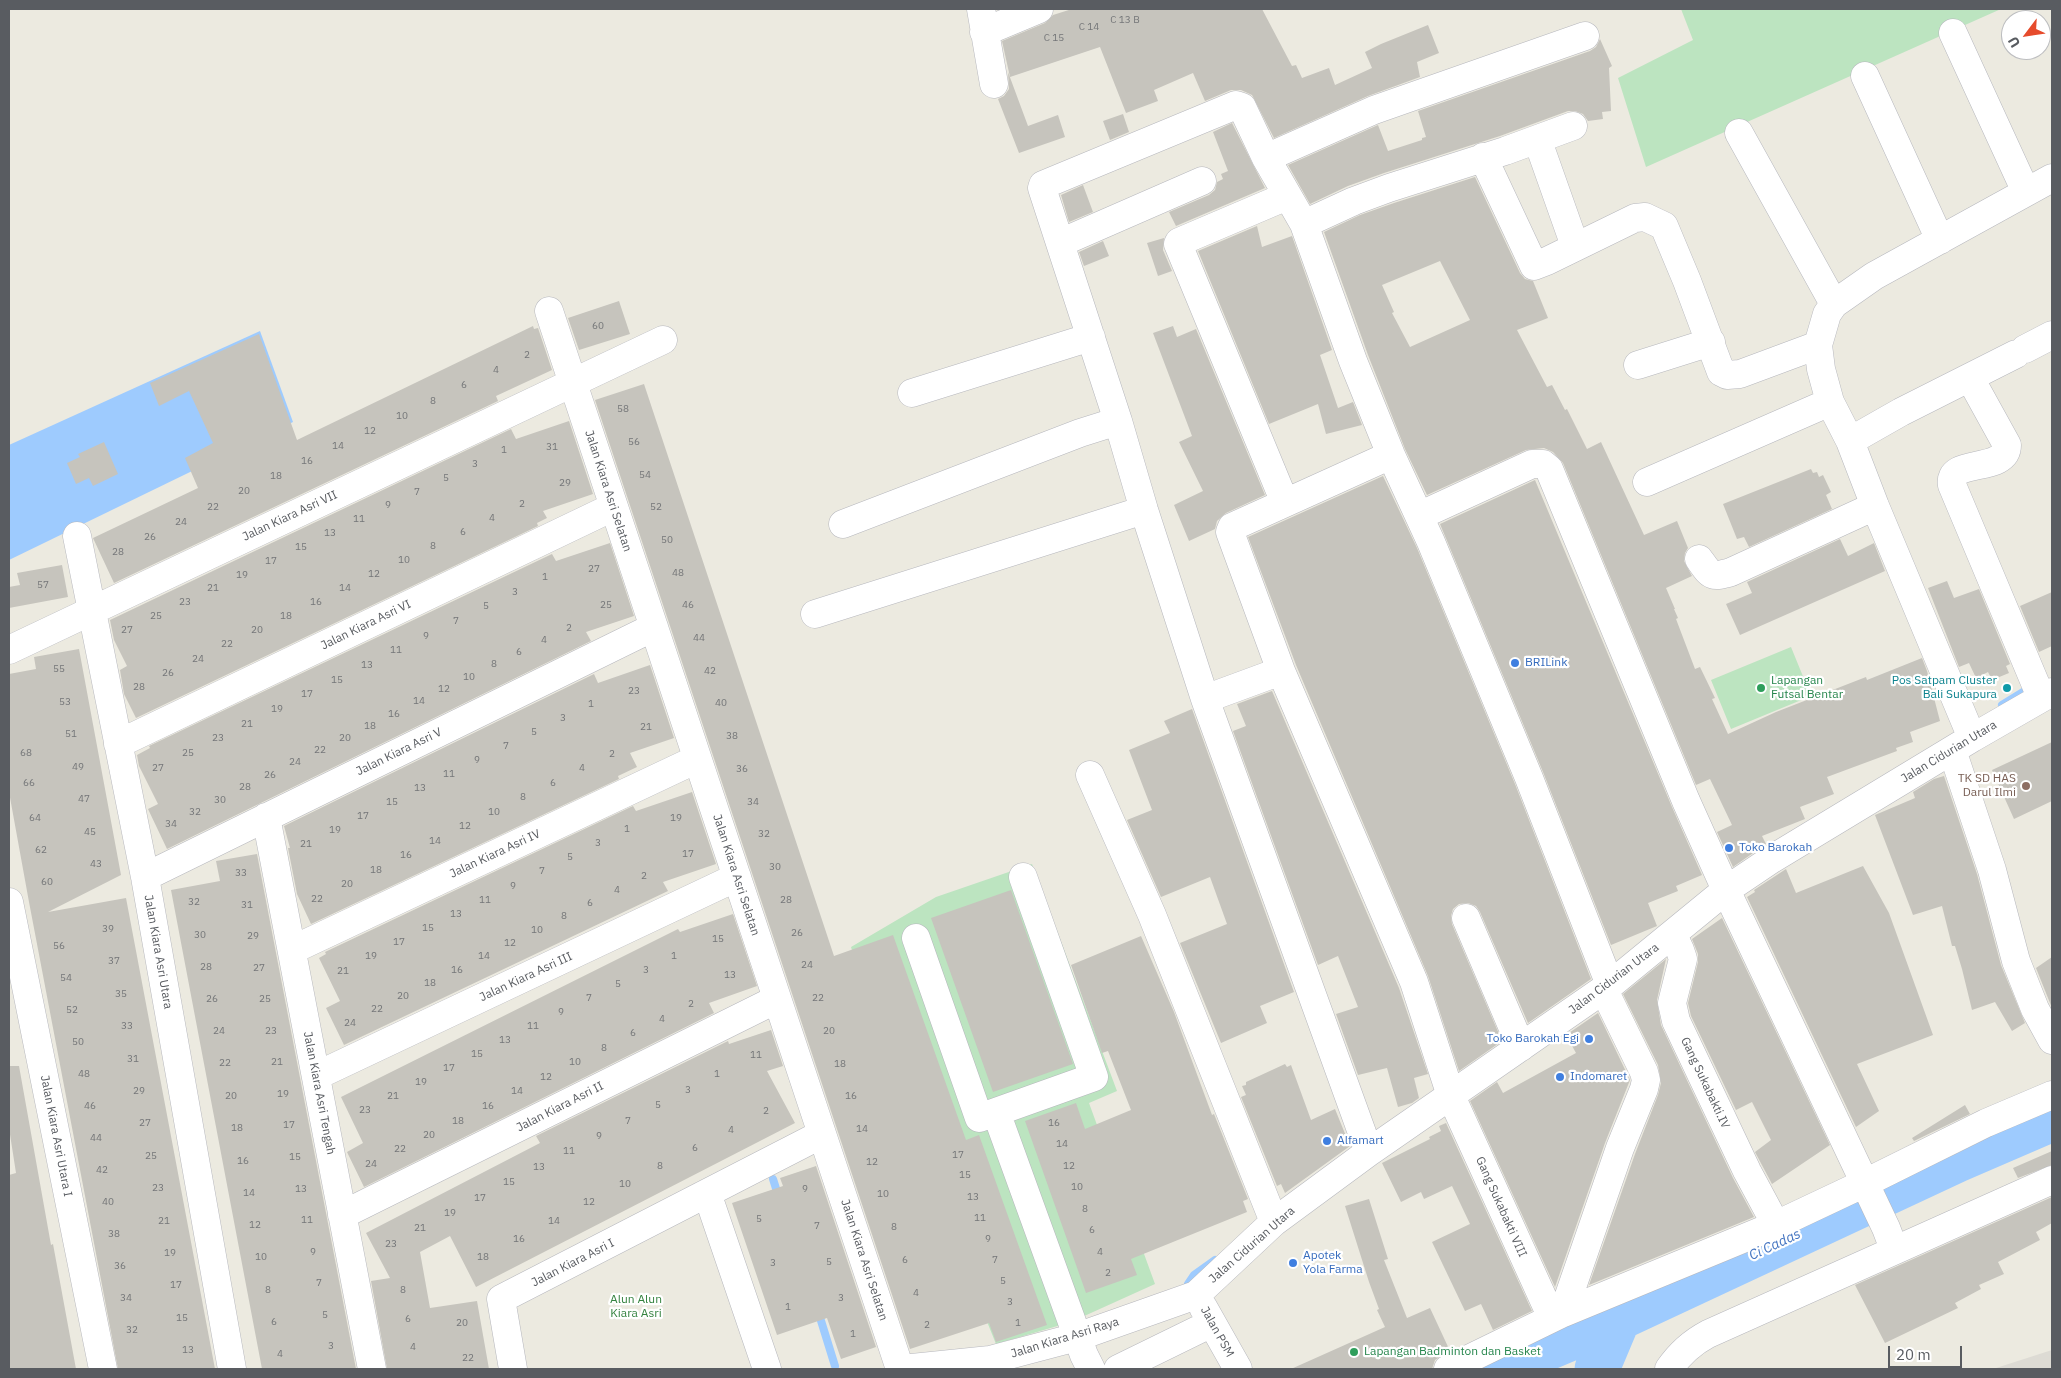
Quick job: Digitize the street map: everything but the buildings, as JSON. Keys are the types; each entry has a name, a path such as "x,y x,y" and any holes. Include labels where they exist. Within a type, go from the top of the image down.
{"street":[{"path":"994,84 983,20 1039,9"},
{"path":"1953,33 2026,192"},
{"path":"1266,158 1374,110 1585,36"},
{"path":"1865,76 1940,240"},
{"path":"1369,1152 1205,699 1144,510 1118,421 1042,188 1043,185 1141,143 1239,105 1246,114 1266,158 1304,224 1353,361 1391,455 1420,516 1529,778 1607,988 1644,1072 1646,1084 1557,1316"},
{"path":"1304,224 1363,197 1573,126"},
{"path":"1739,133 1834,304"},
{"path":"1540,147 1576,246"},
{"path":"1483,157 1534,266 1635,218 1646,217 1664,226 1711,342 1721,372 1733,376 1818,345"},
{"path":"2052,178 1874,276 1834,304 1827,314 1818,345 1821,369 1830,402 1850,441 1962,744 2016,961 2035,1009 2052,1040"},
{"path":"1060,242 1202,181"},
{"path":"1287,196 1178,244 1285,503 1391,455"},
{"name":"Jalan Kiara Asri Selatan","path":"549,311 901,1369"},
{"path":"1850,441 1901,412 2052,335"},
{"path":"912,393 1091,337"},
{"name":"Jalan Kiara Asri VII","path":"9,650 663,340"},
{"path":"1638,365 1711,342"},
{"path":"1970,378 2007,445 2007,451 2005,455 1995,461 1961,469 1954,475 1952,485 2047,695"},
{"path":"1647,482 1830,402"},
{"path":"842,524 1080,433 1118,421"},
{"path":"1420,516 1532,464 1543,464 1548,469 1686,801 1890,1239"},
{"name":"Gang Sukabakti VIII","path":"1285,503 1232,527 1230,532 1280,671 1414,982 1450,1096 1557,1316"},
{"path":"1699,559 1709,574 1717,576 1731,572 1875,506"},
{"name":"Jalan Kiara Asri VI","path":"118,744 613,507"},
{"path":"815,614 1144,510"},
{"name":"Jalan Kiara Asri Utara","path":"77,536 145,877 232,1369"},
{"name":"Jalan Kiara Asri V","path":"145,877 654,627"},
{"path":"1205,699 1280,671"},
{"name":"Jalan Cidurian Utara","path":"1196,1295 1274,1222 1369,1152 1607,988 1726,890 1772,859 2047,695"},
{"name":"Jalan Kiara Asri IV","path":"292,950 697,759"},
{"path":"1090,775 1152,915 1274,1222"},
{"name":"Jalan Kiara Asri Tengah","path":"266,817 372,1369"},
{"name":"Jalan Kiara Asri III","path":"316,1076 737,877"},
{"path":"916,938 979,1118 1094,1077 1023,877"},
{"name":"Jalan Kiara Asri Utara I","path":"9,902 104,1369"},
{"path":"1466,918 1521,1047"},
{"name":"Gang Sukabakti.IV","path":"1673,935 1683,959 1672,1003 1676,1021 1747,1171 1776,1225"},
{"name":"Jalan Kiara Asri II","path":"342,1215 777,999"},
{"path":"1448,1369 1557,1316 1776,1225 1868,1191 1986,1123 2052,1095"},
{"path":"996,1112 1084,1355 1092,1369"},
{"name":"Jalan Kiara Asri I","path":"513,1369 501,1299 822,1134"},
{"path":"1669,1369 1677,1357 1693,1342 1890,1239 2052,1180"},
{"path":"707,1193 767,1369"},
{"name":"Jalan Kiara Asri Raya","path":"901,1369 990,1360 1077,1336 1196,1295"},
{"name":"Jalan PSM","path":"1196,1295 1238,1369"},
{"path":"1118,1369 1212,1323"}],"shaded area":[{"path":"2052,1350 2052,1369 1993,1369"}],"green space":[{"path":"1681,9 2001,9 1646,167 1618,78 1693,40"},
{"name":"Lapangan Futsal Bentar","path":"1791,647 1811,696 1731,729 1711,680"},
{"path":"1032,864 1117,1091 1089,1103 1155,1284 1071,1322 996,1344 899,1103 851,947 936,897"}],"water":[{"path":"260,331 293,422 9,560 9,445"}],"waterway":[{"path":"2002,705 2028,689"},
{"name":"Ci Cadas","path":"1498,1369 1623,1316 1957,1160 2052,1119"},
{"path":"773,1179 779,1198"},
{"path":"1188,1284 1194,1275 1215,1260"},
{"path":"818,1311 835,1366"},
{"path":"1597,1369 1618,1319"}],"place":[{"name":"BRILink","path":"1515,663"},
{"name":"Lapangan Futsal Bentar","path":"1761,688"},
{"name":"Pos Satpam Cluster Bali Sukapura","path":"2007,688"},
{"name":"TK SD HAS Darul Ilmi","path":"2026,786"},
{"name":"Toko Barokah","path":"1729,848"},
{"name":"Toko Barokah Egi","path":"1589,1039"},
{"name":"Indomaret","path":"1560,1077"},
{"name":"Alfamart","path":"1327,1141"},
{"name":"Apotek Yola Farma","path":"1293,1263"},
{"name":"Lapangan Badminton dan Basket","path":"1354,1352"}],"park label":[{"name":"Alun Alun Kiara Asri","path":"636,1307"}]}
